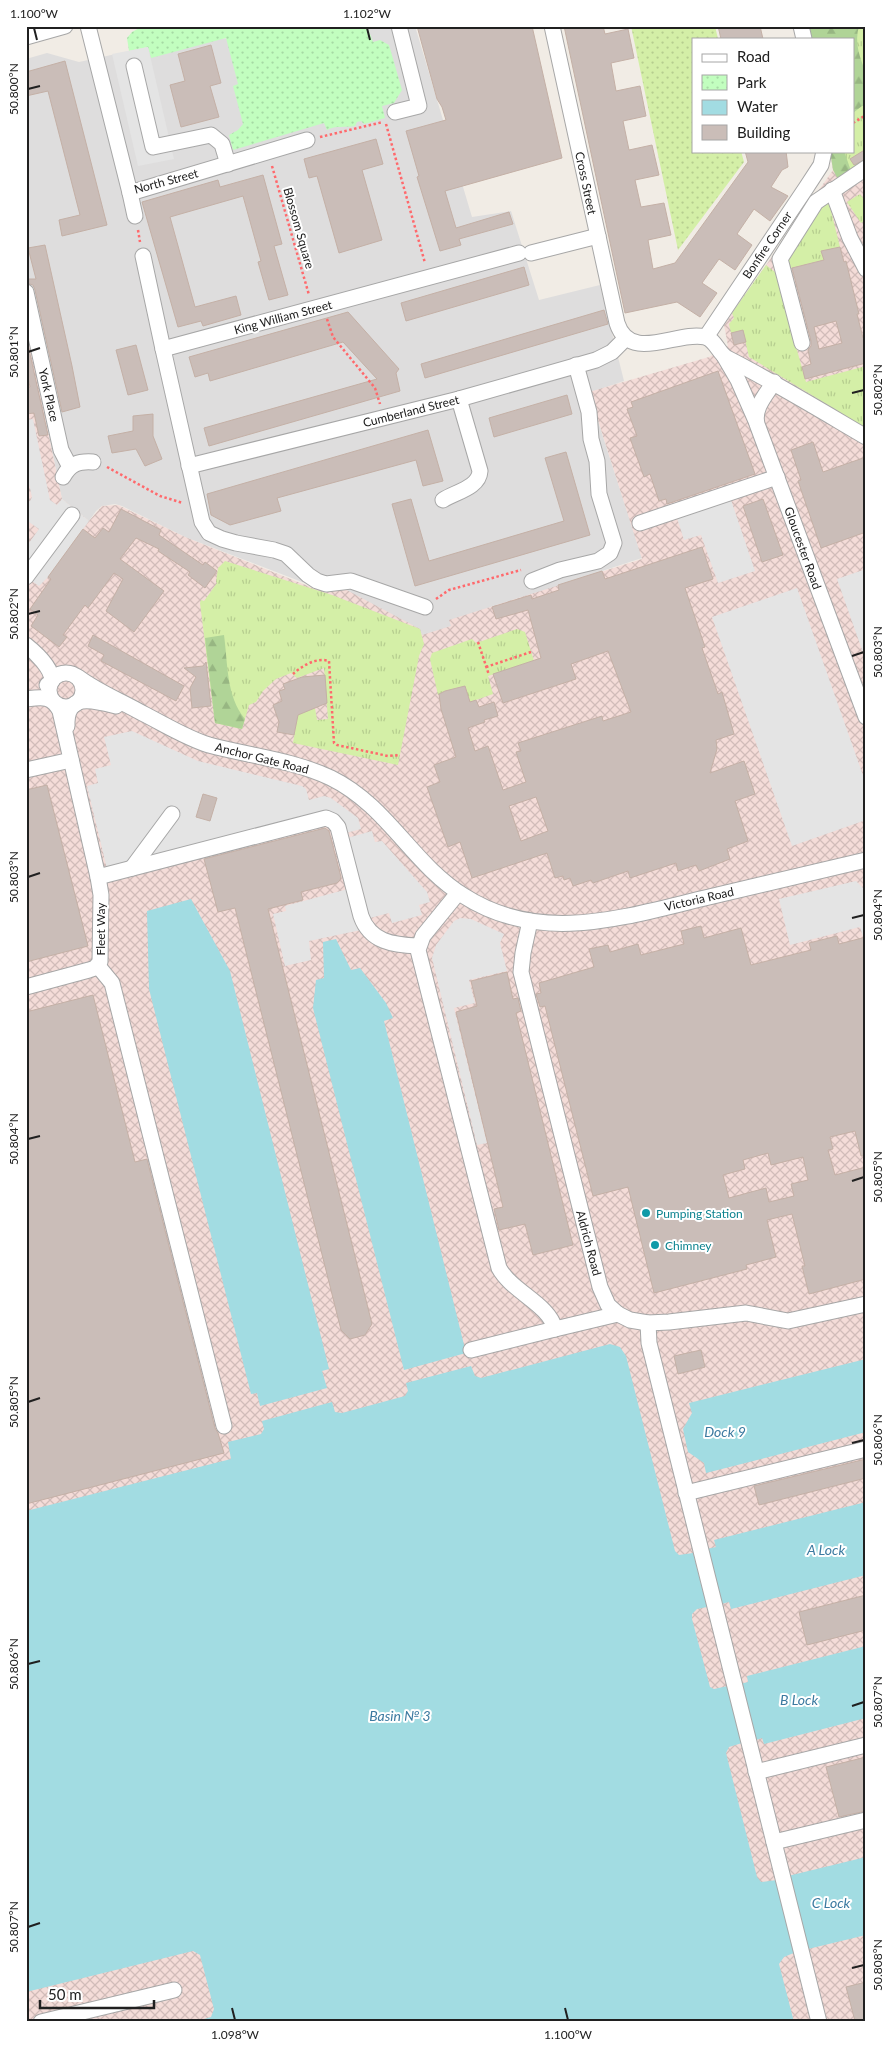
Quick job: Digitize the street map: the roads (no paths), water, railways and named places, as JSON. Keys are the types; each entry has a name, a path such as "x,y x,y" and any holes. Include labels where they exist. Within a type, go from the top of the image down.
{"street":[{"path":"31,33 66,26"},
{"name":"North Street","path":"88,26 130,193 307,140"},
{"path":"390,116 418,106 399,26"},
{"name":"Cross Street","path":"552,26 617,323 620,331 626,338"},
{"path":"134,66 152,147 211,135 222,144 228,164"},
{"name":"Bonfire Corner","path":"706,337 821,165 824,152"},
{"path":"802,343 780,259 814,205 832,190 866,168"},
{"path":"832,190 861,248 866,269"},
{"path":"130,193 135,216"},
{"name":"King William Street","path":"163,350 429,277 598,236"},
{"path":"143,256 202,522 210,533 236,543 286,554 312,579 326,584 351,581 425,607"},
{"name":"York Place","path":"26,292 67,472 79,462 93,462"},
{"path":"626,338 637,343 650,343 692,336 706,337 713,342 723,355 774,382 866,437"},
{"name":"Cumberland Street","path":"189,466 459,399 576,365 607,354 626,338"},
{"name":"Gloucester Road","path":"723,355 738,380 757,424 866,717"},
{"path":"532,581 560,570 598,561 610,553 614,543 599,494 597,461 591,439 589,412 576,365"},
{"path":"757,424 755,416 757,409 774,382"},
{"path":"443,500 469,487 480,476 459,399"},
{"path":"640,523 777,477"},
{"path":"26,577 72,515"},
{"path":"26,644 52,676 50,691 61,714 70,755"},
{"name":"Anchor Gate Road","path":"26,644 92,687 180,733 206,744 307,768 344,785 369,802 432,870 458,893 493,910 530,921"},
{"path":"26,689 46,686 62,673 76,676 82,683 83,692 81,698 69,708 67,714 70,755"},
{"path":"26,699 46,697 66,706 90,700 141,712"},
{"path":"26,770 70,755"},
{"name":"Fleet Way","path":"26,986 89,970 98,966 102,954 101,895 70,755"},
{"path":"132,868 172,814"},
{"path":"98,877 321,819 329,819 335,822 338,827 361,916 367,928 377,937 388,943 418,946"},
{"name":"Victoria Road","path":"530,921 566,924 596,922 866,860"},
{"path":"458,893 423,936 418,946 424,976 499,1268 510,1283 550,1316 555,1329"},
{"name":"Aldrich Road","path":"530,921 521,972 600,1287 608,1305 618,1314"},
{"path":"98,966 108,976 113,987 224,1426"},
{"path":"471,1350 618,1314 630,1320 648,1323 746,1312 788,1321 866,1304"},
{"path":"648,1323 649,1343 819,2022"},
{"path":"686,1493 866,1449"},
{"path":"756,1772 866,1745"},
{"path":"774,1842 866,1820"},
{"path":"41,2022 174,1990"}],"water":[{"path":"191,899 230,971 329,1369 322,1371 327,1388 260,1406 257,1393 251,1394 149,989 147,911"},
{"path":"336,939 351,970 360,968 386,1003 393,1018 384,1021 466,1353 404,1370 313,1008 316,980 324,978 323,942"},
{"name":"Basin № 3","path":"610,1344 620,1347 626,1356 675,1551 679,1555 693,1553 707,1607 697,1609 692,1614 692,1619 710,1687 714,1689 728,1686 742,1743 729,1747 726,1753 757,1877 761,1882 777,1880 796,1952 784,1957 779,1964 794,2022 194,2022 211,2017 214,2009 200,1955 193,1951 26,1992 26,1511 231,1459 228,1442 261,1434 264,1429 262,1421 332,1402 335,1412 342,1413 405,1396 408,1391 406,1383 471,1366 475,1376 481,1378"},
{"name":"Dock 9","path":"866,1359 866,1432 706,1473 704,1463 688,1452 683,1429 692,1413 689,1403"},
{"name":"A Lock","path":"866,1502 866,1575 731,1609 729,1602 721,1604 707,1549 716,1547 714,1540"},
{"name":"B Lock","path":"866,1646 866,1718 764,1744 762,1738 753,1741 740,1684 748,1682 747,1676"},
{"name":"C Lock","path":"866,1857 866,1935 808,1949 788,1876"}],"place":[{"name":"Pumping Station","path":"646,1213"},
{"name":"Chimney","path":"655,1245"}]}
